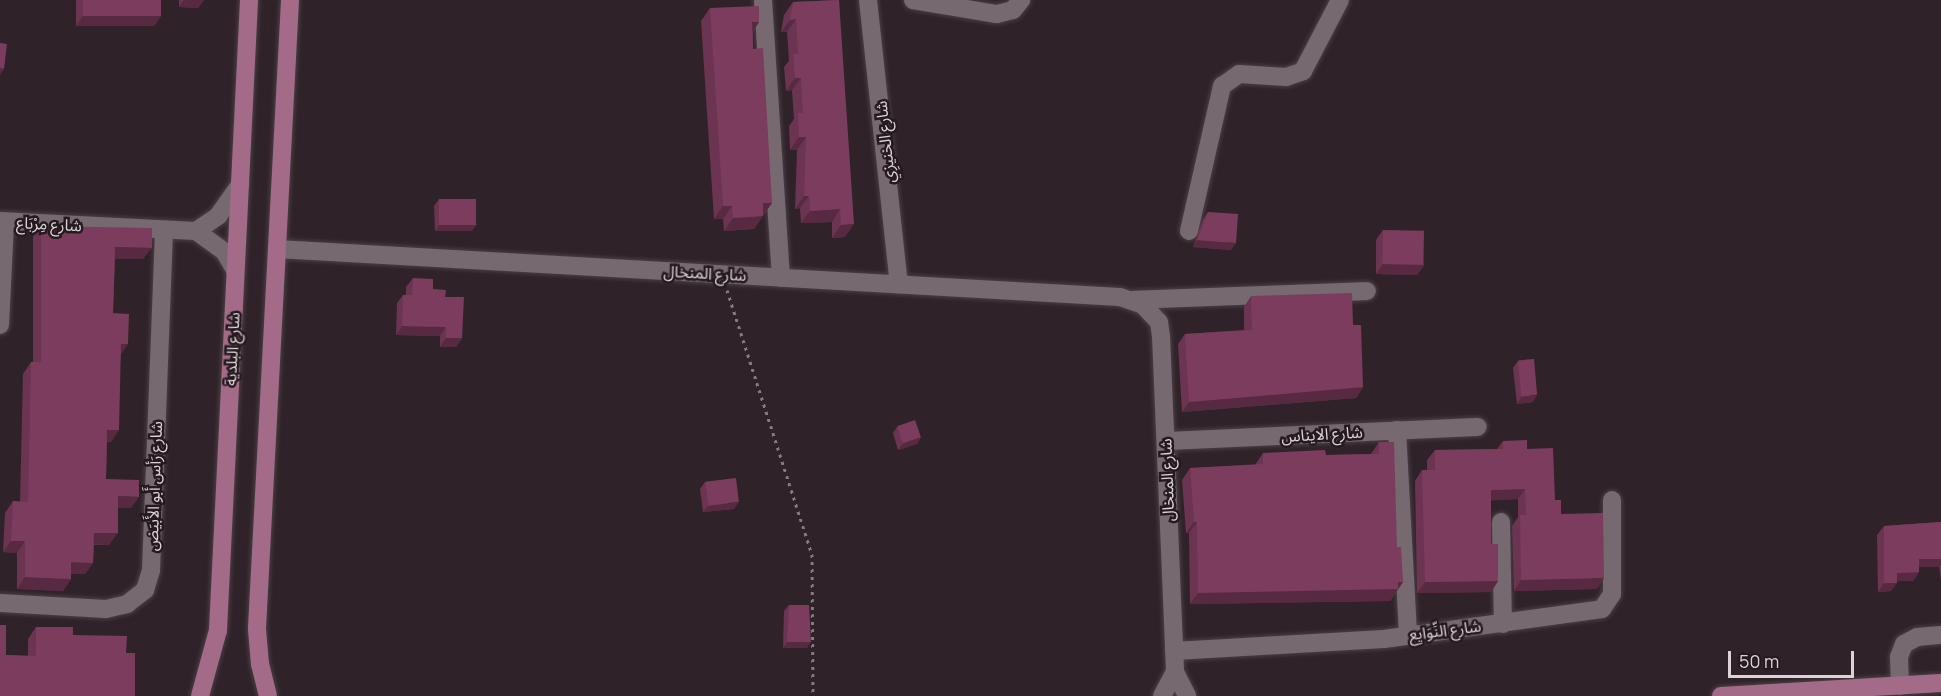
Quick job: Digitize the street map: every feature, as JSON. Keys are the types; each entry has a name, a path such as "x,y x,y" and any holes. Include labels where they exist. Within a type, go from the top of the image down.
{"main road":[{"name":"شارع البلدية","path":"200,696 218,630 249,0"},
{"path":"268,696 260,664 257,628 290,0"},
{"path":"1721,696 1941,683"}],"street":[{"path":"763,0 781,277"},
{"name":"شارع الخنيزِي","path":"868,0 899,284"},
{"path":"913,0 997,14 1013,10 1021,0"},
{"path":"1189,231 1222,86 1239,74 1286,77 1303,71 1340,0"},
{"path":"236,270 216,243 196,231 222,212 240,184"},
{"name":"شارع مِرْبَاع","path":"0,325 3,221 196,231"},
{"name":"شارع رَأس أَبو الأَبيَض","path":"0,603 106,609 127,604 146,590 151,570 164,230"},
{"name":"شارع المنخال","path":"277,249 899,284 1133,300 1368,291"},
{"name":"شارع المنخال","path":"1133,300 1152,312 1159,322 1174,651 1174,672 1162,696"},
{"name":"شارع الايناس","path":"1166,441 1478,427"},
{"path":"1397,430 1408,634"},
{"name":"شارع النِّوَايِع","path":"1174,651 1408,634 1593,612 1606,606 1612,594 1612,500"},
{"path":"1502,522 1503,624"},
{"path":"1900,686 1899,657 1904,644 1917,637 1941,635"},
{"name":"شارع المنخال","path":"1174,672 1187,696"}],"path":[{"path":"722,274 812,554 815,577 813,696"}],"building":[{"path":"83,0 161,0 161,16 83,16"},
{"path":"839,0 854,224 841,225 840,209 810,211 809,196 804,196 806,137 799,137 798,113 803,113 801,78 795,78 793,54 798,54 796,19 790,20 793,2"},
{"path":"759,6 759,22 752,22 753,49 763,48 772,203 763,203 763,216 733,218 732,206 723,206 710,8"},
{"path":"0,43 7,44 4,69 0,68"},
{"path":"439,199 476,199 476,225 439,225"},
{"path":"1208,212 1238,214 1236,243 1197,240"},
{"path":"41,226 152,228 152,248 115,247 113,313 129,314 128,344 121,344 119,430 107,430 106,479 139,480 139,497 118,496 118,533 94,533 93,563 71,562 71,579 25,577 25,541 11,541 13,501 28,502 31,362 41,362"},
{"path":"1383,230 1424,231 1423,265 1382,264"},
{"path":"413,278 433,279 433,289 446,290 445,297 464,297 462,338 446,338 446,327 402,326 403,295 412,295"},
{"path":"1352,293 1353,325 1361,325 1363,387 1189,402 1185,334 1252,330 1251,296"},
{"path":"1534,359 1537,395 1521,396 1518,360"},
{"path":"915,420 921,437 903,443 897,426"},
{"path":"1527,440 1527,449 1553,448 1555,500 1561,500 1561,514 1603,513 1604,578 1521,580 1520,515 1526,515 1525,489 1491,490 1491,544 1498,544 1498,581 1425,582 1422,470 1435,470 1435,450 1503,449 1503,441"},
{"path":"1379,442 1394,442 1397,547 1401,547 1403,582 1398,582 1398,589 1198,593 1197,522 1194,522 1190,468 1263,464 1263,453 1325,450 1326,455 1379,454"},
{"path":"736,478 739,502 708,506 705,482"},
{"path":"1941,522 1941,559 1919,559 1919,572 1897,573 1897,583 1884,583 1884,526"},
{"path":"789,605 809,605 811,642 787,642"},
{"path":"0,625 6,625 6,655 36,656 36,627 73,627 73,635 127,636 126,653 135,653 135,696 0,696"}]}
